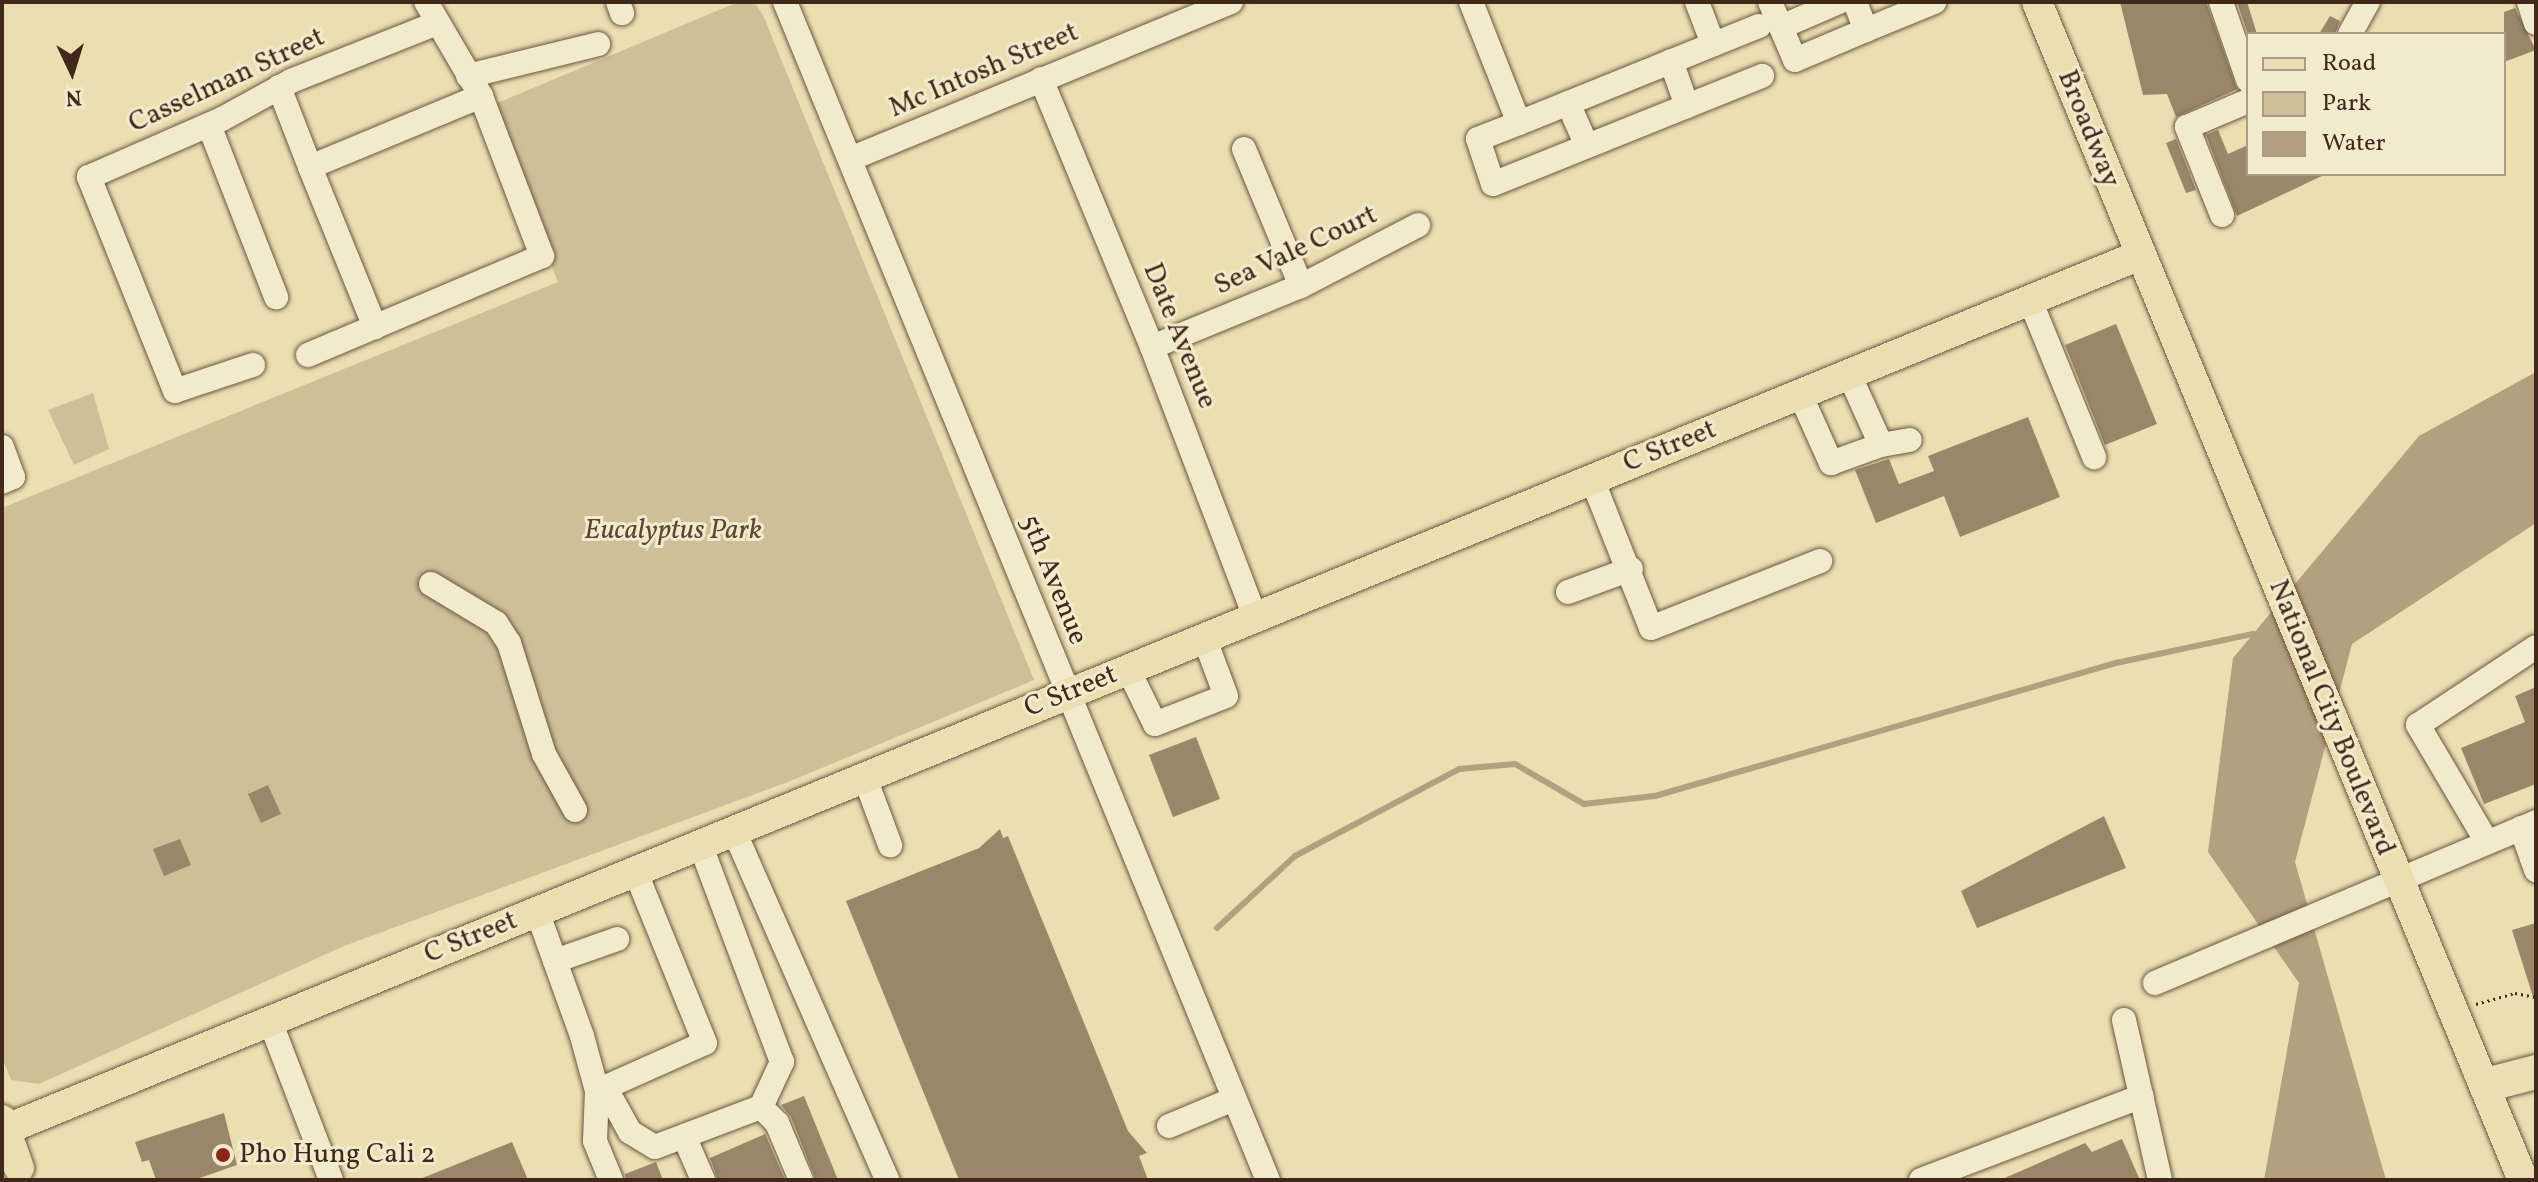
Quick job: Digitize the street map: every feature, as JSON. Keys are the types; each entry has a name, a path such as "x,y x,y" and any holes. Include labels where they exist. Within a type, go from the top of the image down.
{"highway":[{"path":"2486,1085 2536,1072"}],"main road":[{"name":"Broadway","path":"2037,2 2140,255"},
{"name":"C Street","path":"3,1127 701,847 1204,637 2140,255"},
{"name":"National City Boulevard","path":"2140,255 2523,1180"},
{"path":"3,1127 23,1176"}],"street":[{"name":"5th Avenue","path":"785,2 1066,694 1268,1180"},
{"name":"Mc Intosh Street","path":"850,159 1231,2"},
{"path":"1471,2 1519,123"},
{"path":"1697,2 1713,44"},
{"path":"1770,2 1770,26 1795,60 1934,2"},
{"path":"1762,76 1493,184 1478,139 1713,44 1839,2"},
{"path":"1855,2 1866,30"},
{"path":"2221,2 2246,74"},
{"path":"2351,32 2368,2"},
{"path":"2529,2 2536,23"},
{"path":"308,355 542,256 481,96 430,13"},
{"name":"Casselman Street","path":"253,365 175,391 89,177 209,125 430,13"},
{"path":"468,76 598,44"},
{"path":"1671,61 1687,106"},
{"name":"Date Avenue","path":"1041,79 1152,347 1255,617"},
{"path":"279,87 375,327"},
{"path":"310,167 481,96"},
{"path":"2222,215 2187,127 2246,102"},
{"path":"1568,103 1587,146"},
{"path":"209,125 276,297"},
{"path":"1244,149 1301,286"},
{"name":"Sea Vale Court","path":"1152,347 1301,286 1418,225"},
{"path":"2030,300 2094,457"},
{"path":"1849,374 1881,445"},
{"path":"1800,394 1831,463 1881,445 1910,440"},
{"path":"2,447 13,477 2,482"},
{"path":"1592,479 1631,569 1651,628 1820,561"},
{"path":"1568,592 1631,569"},
{"path":"431,584 472,605 496,623 509,643 540,741 575,810"},
{"path":"1128,669 1155,724 1226,696 1204,637"},
{"path":"2487,842 2418,725 2536,647"},
{"path":"865,778 890,845"},
{"path":"2155,983 2397,878 2529,825 2536,870"},
{"path":"735,833 887,1180"},
{"path":"537,911 601,1089 630,1132 655,1147 761,1107 782,1062 701,847"},
{"path":"601,1089 705,1043 635,871"},
{"path":"555,961 617,939"},
{"path":"2124,1020 2160,1180"},
{"path":"270,1021 331,1180"},
{"path":"601,1089 595,1141 611,1180"},
{"path":"1921,1180 2142,1096"},
{"path":"1169,1126 1234,1099"},
{"path":"761,1107 777,1123 801,1180"},
{"path":"684,1136 703,1180"}],"path":[{"path":"2454,1011 2515,993 2536,997"}],"green space":[{"name":"Eucalyptus Park","path":"738,2 754,2 763,15 1034,680 788,782 344,946 39,1084 11,1080 2,1057 2,508 558,282 488,107"},
{"path":"93,393 109,449 74,465 48,410"}],"water":[{"path":"2536,372 2536,523 2352,644 2295,862 2386,1180 2264,1180 2299,983 2208,852 2233,658 2419,436"}],"building":[{"path":"2120,2 2206,2 2237,89 2176,117 2167,94 2143,95"},
{"path":"2237,2 2247,2 2256,32 2247,32"},
{"path":"2515,8 2536,50 2506,61 2504,12"},
{"path":"2330,16 2340,21 2336,32 2320,32"},
{"path":"2218,130 2228,154 2246,146 2246,176 2322,176 2237,216 2206,135"},
{"path":"2176,139 2196,190 2186,193 2166,143"},
{"path":"2116,324 2157,424 2105,445 2065,345"},
{"path":"2028,417 2060,497 1960,537 1944,496 1876,523 1855,470 1889,459 1899,484 1934,471 1928,456"},
{"path":"2536,687 2536,784 2484,804 2461,748 2525,722 2515,696"},
{"path":"1196,737 1220,799 1173,817 1149,755"},
{"path":"268,785 281,814 261,823 248,794"},
{"path":"2104,816 2126,868 1977,928 1961,891"},
{"path":"1000,829 1003,838 1008,836 1128,1131 1147,1153 1139,1156 1148,1180 959,1180 846,901 979,848"},
{"path":"180,839 191,865 164,876 153,849"},
{"path":"2536,923 2536,996 2533,997 2512,930"},
{"path":"804,1096 838,1180 816,1180 791,1117 781,1105"},
{"path":"224,1113 237,1165 194,1180 156,1180 149,1160 142,1162 135,1142"},
{"path":"765,1134 785,1180 718,1180 710,1158"},
{"path":"2122,1139 2140,1180 2000,1180 2085,1143 2092,1152"},
{"path":"512,1142 528,1180 420,1180 420,1179"},
{"path":"656,1162 663,1180 626,1180 625,1174"}],"waterway":[{"path":"1217,928 1295,856 1459,769 1515,764 1584,804 1655,796 2116,663 2253,634"}],"place":[{"name":"Pho Hung Cali 2","path":"223,1155"}]}
